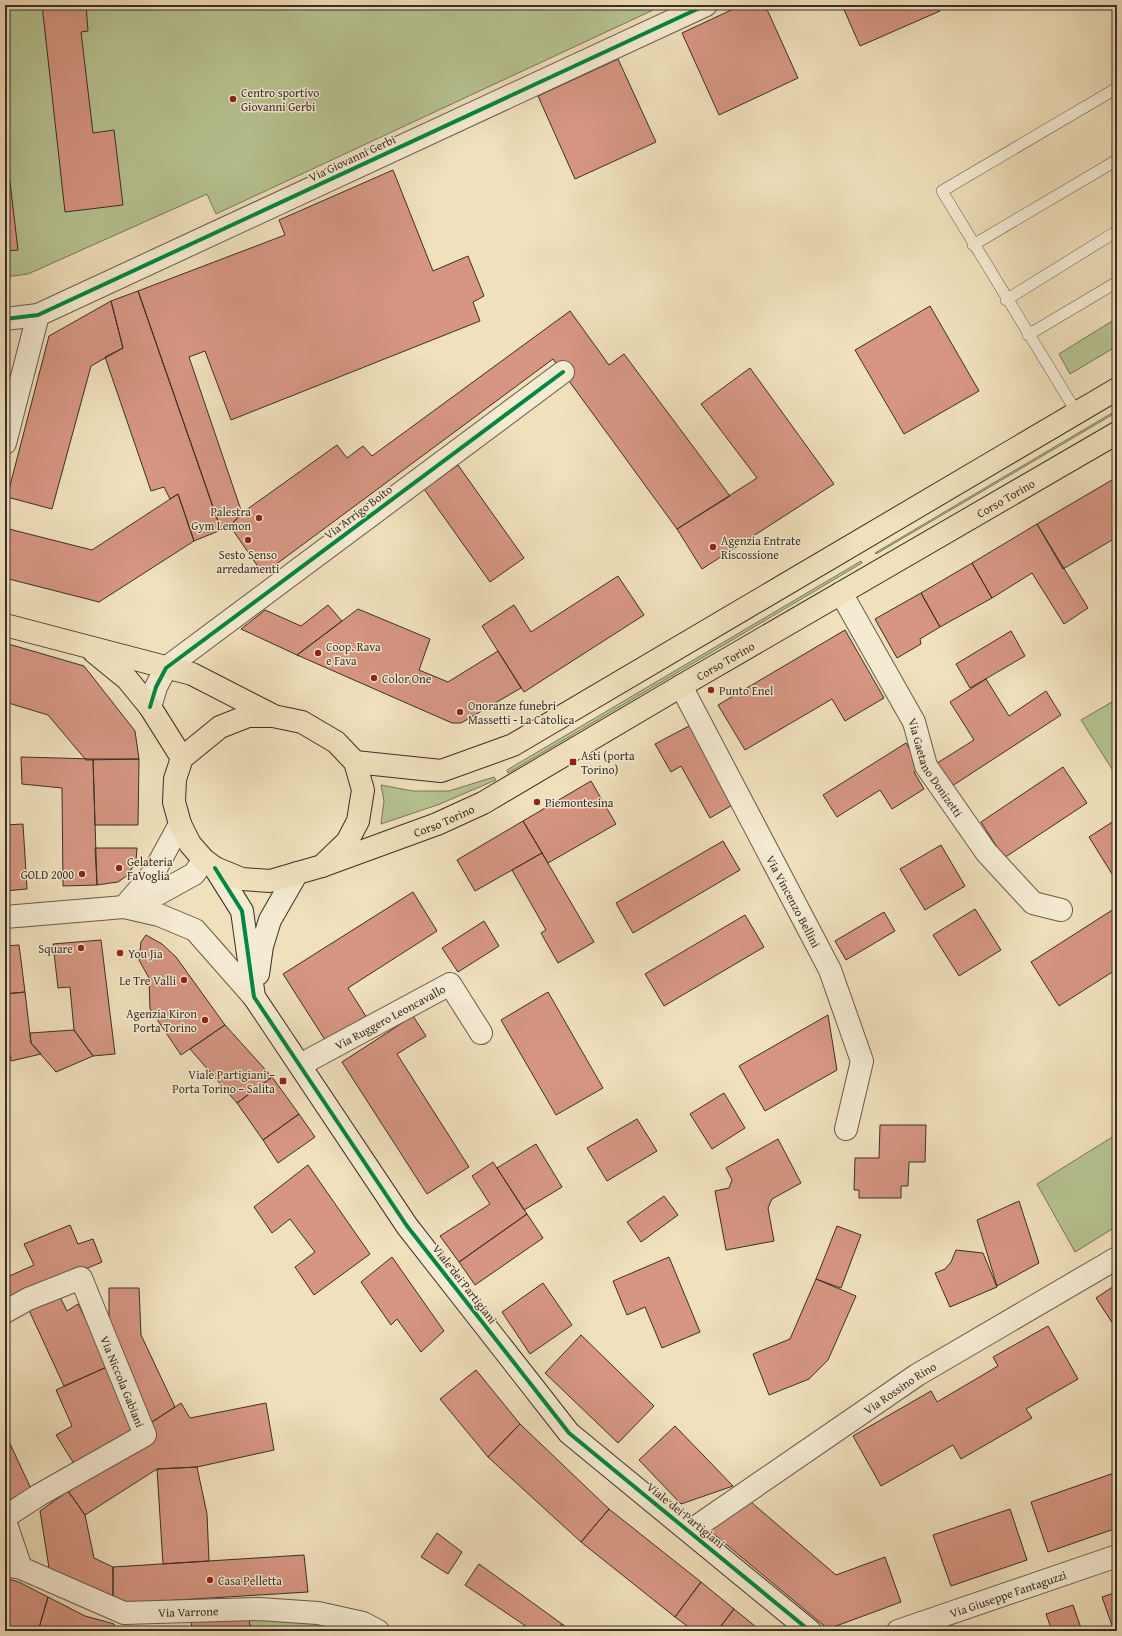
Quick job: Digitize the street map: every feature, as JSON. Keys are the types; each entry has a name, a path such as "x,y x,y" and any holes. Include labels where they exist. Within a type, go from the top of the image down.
{"main road":[{"path":"355,762 441,771 513,745 1117,389"},
{"name":"Corso Torino","path":"210,864 242,879 270,881 322,866 437,824 483,803 681,686 1117,433"},
{"path":"5,625 90,649 192,674 273,716"},
{"path":"90,649 127,679 150,707 182,758"},
{"path":"210,864 190,844 180,824 174,802 175,779 182,758 220,727 248,716 273,716 302,722 336,742 355,762 362,790 358,821 347,842 322,866"}],"street":[{"name":"Via Giovanni Gerbi","path":"5,319 38,315 706,5"},
{"path":"5,443 38,315"},
{"name":"Via Arrigo Boito","path":"166,668 563,372"},
{"name":"Via Gaetano Donizetti","path":"841,593 914,722 926,766 986,852 1033,903 1061,910"},
{"path":"150,707 156,687 166,668"},
{"name":"Via Vincenzo Bellini","path":"681,686 830,970 862,1061 846,1129"},
{"path":"124,907 154,872 180,824"},
{"path":"5,917 124,907 147,900 210,864"},
{"name":"Viale dei Partigiani","path":"210,864 242,911 254,997 407,1226 569,1433 810,1631"},
{"path":"254,997 262,946 270,920 297,873"},
{"path":"124,907 159,915 195,930 254,997"},
{"name":"Via Ruggero Leoncavallo","path":"300,1065 450,984 481,1033"},
{"name":"Via Rossino Rino","path":"690,1531 917,1375 1117,1258"},
{"name":"Via Niccola Gabiani","path":"5,1312 28,1299 81,1278 145,1435 39,1495 5,1517"},
{"path":"5,1521 13,1567"},
{"name":"Via Giuseppe Fantaguzzi","path":"898,1631 1117,1556"},
{"name":"Via Varrone","path":"13,1567 125,1622 259,1609 318,1613 363,1623 378,1631"}],"lane":[{"path":"1077,413 1006,300 942,191 1117,88"},
{"path":"973,245 1117,160"},
{"path":"1006,300 1117,230"},
{"path":"1028,335 1117,282"}],"green space":[{"name":"Centro sportivo Giovanni Gerbi","path":"5,5 664,5 216,214 207,194 28,274 5,277"},
{"path":"1117,318 1117,346 1070,374 1059,354"},
{"path":"1117,410 1117,412 876,554 875,553"},
{"path":"861,561 862,563 508,773 507,770"},
{"path":"1117,699 1117,777 1081,720"},
{"path":"494,777 496,780 440,804 381,824 384,801 381,785 413,791 449,791"},
{"path":"1117,1134 1117,1226 1075,1252 1037,1184"},
{"path":"248,1614 351,1628 354,1631 251,1631"}],"building":[{"path":"42,5 86,5 88,31 81,32 93,133 114,130 123,205 65,212"},
{"path":"742,5 765,5 798,78 719,115 682,33"},
{"path":"842,5 937,5 940,11 860,46"},
{"path":"618,59 656,142 575,179 538,96"},
{"path":"5,140 18,250 5,251"},
{"path":"393,170 433,271 468,256 484,296 473,302 480,321 231,420 205,351 189,357 242,513 230,526 221,530 138,291 285,235 279,220"},
{"path":"138,291 221,530 194,541 178,494 170,499 164,487 151,491 105,357 123,348 111,301"},
{"path":"111,301 123,348 91,366 52,509 7,497 49,336"},
{"path":"930,306 979,391 904,434 855,350"},
{"path":"570,311 609,365 624,354 730,496 677,529 553,359 263,574 230,526 242,513 337,445 347,458 363,446 372,456"},
{"path":"750,368 834,484 702,569 677,529 757,478 701,404"},
{"path":"458,465 524,558 490,582 424,489"},
{"path":"1117,477 1117,537 1063,569 1037,524"},
{"path":"178,494 194,541 99,602 5,578 5,528 92,550"},
{"path":"1037,524 1088,608 1064,624 1032,573 992,598 972,563"},
{"path":"972,563 992,598 940,627 921,593"},
{"path":"618,576 644,615 524,692 482,626 514,605 531,632"},
{"path":"921,593 940,627 920,639 921,644 897,658 875,619"},
{"path":"328,605 342,621 297,655 241,629 265,610 301,626"},
{"path":"358,609 430,639 419,670 448,682 498,651 521,688 461,723 452,723 297,655"},
{"path":"845,630 884,698 845,721 832,699 745,750 718,705"},
{"path":"1011,631 1025,656 970,688 956,664"},
{"path":"5,643 84,666 135,731 139,759 86,760 48,715 5,702"},
{"path":"986,679 1009,716 1046,691 1061,715 949,788 934,765 974,740 950,702"},
{"path":"691,725 734,804 710,818 681,766 671,772 655,744"},
{"path":"906,743 921,768 914,772 924,789 892,809 880,790 837,817 823,795"},
{"path":"21,757 93,759 97,885 63,886 62,788 22,784"},
{"path":"93,759 139,759 138,825 95,825"},
{"path":"1063,767 1087,803 1004,858 981,822"},
{"path":"591,781 616,824 548,863 523,821"},
{"path":"1117,819 1117,882 1089,837"},
{"path":"523,821 542,853 475,891 457,860"},
{"path":"23,824 27,889 5,891 5,825"},
{"path":"723,841 740,870 633,933 616,903"},
{"path":"941,845 965,886 925,910 900,869"},
{"path":"95,848 137,848 136,861 128,875 118,882 97,885"},
{"path":"542,853 594,942 558,963 541,933 546,930 512,870"},
{"path":"413,892 437,931 348,988 367,1018 327,1043 283,974"},
{"path":"1117,907 1117,969 1059,1006 1031,962"},
{"path":"975,909 1001,950 959,976 933,935"},
{"path":"884,912 895,931 846,960 835,941"},
{"path":"745,915 764,947 664,1006 645,974"},
{"path":"484,921 499,946 458,972 442,948"},
{"path":"146,935 162,944 176,957 225,1025 181,1055 150,1009 149,978 139,960 141,942"},
{"path":"101,940 115,1054 93,1056 74,1030 70,987 58,988 53,944"},
{"path":"19,945 25,992 5,994 5,946"},
{"path":"25,992 31,1043 41,1054 11,1061 5,1026 5,994"},
{"path":"548,992 603,1088 556,1115 501,1020"},
{"path":"828,1015 837,1070 765,1111 739,1066"},
{"path":"413,1016 426,1036 397,1054 469,1167 427,1194 342,1062"},
{"path":"225,1025 272,1077 237,1103 190,1049"},
{"path":"74,1030 93,1056 56,1072 31,1043 30,1033"},
{"path":"272,1077 299,1114 263,1140 237,1103"},
{"path":"724,1093 745,1128 712,1149 690,1114"},
{"path":"299,1114 315,1137 278,1163 263,1140"},
{"path":"637,1119 657,1151 607,1181 587,1148"},
{"path":"880,1125 926,1125 925,1162 909,1162 908,1186 901,1186 901,1198 859,1198 859,1190 854,1190 855,1158 879,1158"},
{"path":"778,1139 801,1183 772,1199 768,1208 774,1241 726,1250 715,1191 729,1188 732,1180 726,1168"},
{"path":"536,1144 562,1187 524,1210 497,1168"},
{"path":"493,1162 527,1214 459,1262 440,1236 490,1204 472,1176"},
{"path":"308,1165 370,1254 314,1295 295,1267 315,1252 290,1219 272,1233 254,1207"},
{"path":"664,1196 678,1215 641,1242 627,1222"},
{"path":"1019,1201 1039,1263 997,1286 977,1220"},
{"path":"527,1214 543,1238 475,1285 459,1262"},
{"path":"70,1225 78,1244 93,1239 102,1262 5,1303 5,1278 34,1265 24,1244"},
{"path":"837,1226 861,1235 841,1288 816,1279"},
{"path":"956,1250 983,1253 997,1287 950,1307 935,1273 945,1269 951,1262"},
{"path":"392,1257 444,1331 421,1352 397,1319 391,1325 361,1282"},
{"path":"669,1257 700,1332 662,1348 645,1307 627,1315 613,1281"},
{"path":"816,1279 856,1296 828,1360 809,1379 769,1395 753,1354 790,1339"},
{"path":"543,1283 572,1325 530,1354 502,1312"},
{"path":"1117,1284 1117,1330 1096,1298"},
{"path":"109,1288 139,1288 141,1335 175,1407 149,1424 109,1335"},
{"path":"58,1293 67,1311 78,1304 109,1366 64,1386 27,1306"},
{"path":"1048,1326 1078,1379 1026,1409 1032,1418 961,1459 953,1445 881,1486 853,1436 931,1391 937,1402 998,1366 993,1357"},
{"path":"581,1335 654,1406 618,1443 545,1373"},
{"path":"109,1366 137,1430 76,1467 56,1435 72,1426 56,1390"},
{"path":"476,1370 520,1424 488,1457 440,1399"},
{"path":"181,1403 190,1418 266,1403 274,1450 197,1467 157,1469 85,1515 68,1491 149,1424"},
{"path":"520,1424 609,1509 581,1542 488,1457"},
{"path":"675,1426 733,1486 681,1504 639,1460"},
{"path":"5,1433 33,1493 5,1512"},
{"path":"197,1467 207,1514 209,1561 163,1564 157,1469"},
{"path":"1117,1472 1117,1528 1048,1552 1031,1502"},
{"path":"68,1491 85,1515 94,1558 113,1567 113,1604 50,1574 40,1511"},
{"path":"744,1496 836,1575 885,1557 901,1602 828,1629 704,1526"},
{"path":"609,1509 701,1582 675,1617 581,1542"},
{"path":"1010,1509 1027,1560 951,1586 933,1535"},
{"path":"437,1533 462,1552 448,1574 421,1557"},
{"name":"Casa Pelletta","path":"304,1555 308,1592 113,1604 113,1567"},
{"path":"479,1564 562,1624 557,1631 533,1631 465,1585"},
{"path":"5,1578 19,1582 48,1597 38,1631 5,1631 5,1615 8,1605 5,1604"},
{"path":"701,1582 734,1609 717,1631 694,1631 675,1617"},
{"path":"1117,1592 1117,1631 1114,1631 1102,1597"},
{"path":"48,1597 85,1616 114,1624 115,1631 47,1631 39,1628"},
{"path":"1073,1605 1082,1631 1052,1631 1046,1614"},
{"path":"734,1609 761,1631 717,1631"},
{"path":"248,1614 251,1631 192,1631 191,1618"},
{"path":"562,1624 573,1631 557,1631"},
{"path":"949,1624 959,1631 931,1631"}],"cycle path":[{"path":"5,319 38,315 706,5"},
{"path":"150,707 156,687 166,668 563,372"},
{"path":"215,868 242,911 254,997 407,1226 569,1433 810,1631"}],"place":[{"name":"Centro sportivo Giovanni Gerbi","path":"233,99"},
{"name":"Palestra Gym Lemon","path":"259,518"},
{"name":"Sesto Senso arredamenti","path":"248,540"},
{"name":"Agenzia Entrate Riscossione","path":"713,547"},
{"name":"Coop. Rava e Fava","path":"318,653"},
{"name":"Color One","path":"374,678"},
{"name":"Punto Enel","path":"711,690"},
{"name":"Onoranze funebri Massetti - La Catolica","path":"460,712"},
{"name":"Asti (porta Torino)","path":"573,762"},
{"name":"Piemontesina","path":"537,802"},
{"name":"Gelateria FaVoglia","path":"119,868"},
{"name":"GOLD 2000","path":"82,874"},
{"name":"Square","path":"81,948"},
{"name":"You Jia","path":"120,953"},
{"name":"Le Tre Valli","path":"184,980"},
{"name":"Agenzia Kiron Porta Torino","path":"205,1020"},
{"name":"Viale Partigiani – Porta Torino – Salita","path":"283,1081"},
{"name":"Casa Pelletta","path":"210,1580"}]}
